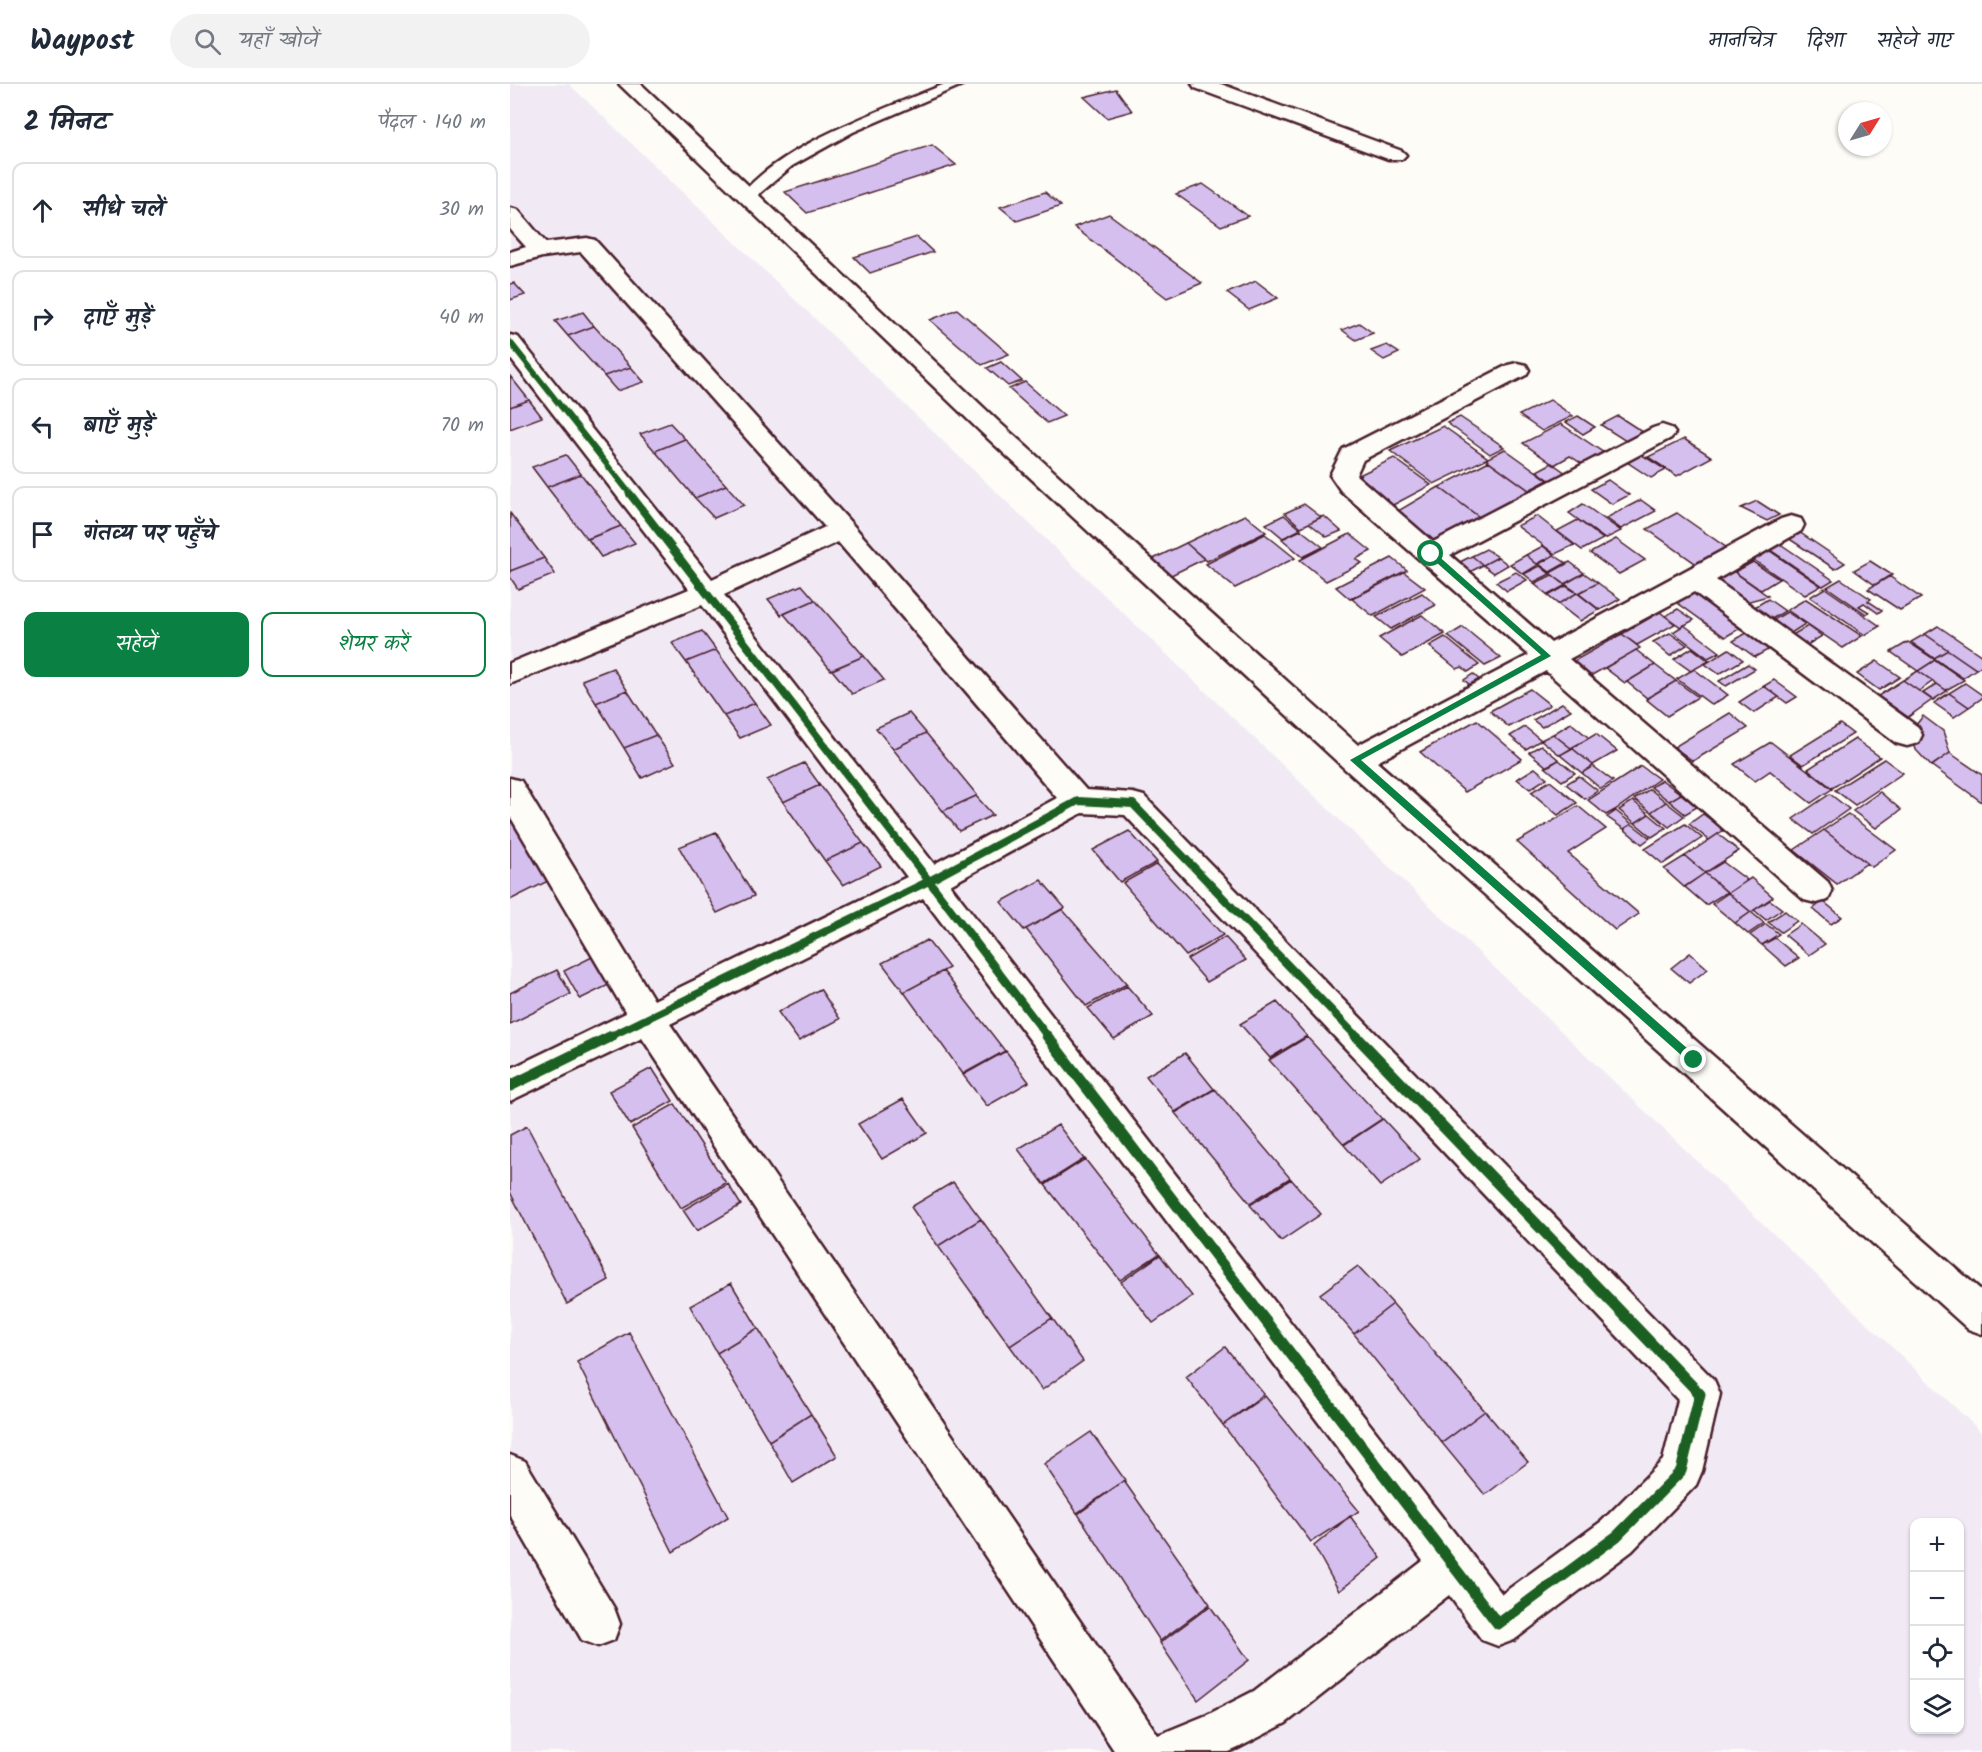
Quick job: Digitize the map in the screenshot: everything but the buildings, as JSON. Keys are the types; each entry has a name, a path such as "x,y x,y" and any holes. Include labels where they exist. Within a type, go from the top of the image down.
{"street":[{"path":"629,84 991,428 1355,760 1982,1316"},
{"path":"1202,84 1341,138 1395,155"},
{"path":"510,215 540,250"},
{"path":"510,260 540,250 587,245 842,530 1078,801"},
{"path":"510,342 707,592 927,882 1498,1624 1617,1536 1681,1471 1700,1394 1133,804 1078,801 927,882 510,1086"},
{"path":"1517,370 1352,455 1342,475 1350,485 1816,891"},
{"path":"1431,554 1662,433"},
{"path":"1355,760 1547,656 1696,579 1791,525"},
{"path":"510,674 707,592 842,530"},
{"path":"1696,579 1907,735"},
{"path":"510,789 648,1019 1142,1752"},
{"path":"510,1475 597,1623"},
{"path":"1173,1752 1222,1732 1270,1707 1381,1624 1454,1565"}],"lane":[{"path":"747,197 787,163 848,129 957,84"}],"shaded area":[{"path":"510,84 569,84 1982,1433 1982,1752 510,1752"}],"cycle path":[{"path":"510,342 707,592 1498,1624 1617,1536 1681,1471 1700,1394 1133,804 1078,801 927,882 510,1086"}],"route":[{"path":"1431,554 1547,656 1355,760 1694,1060"}]}
